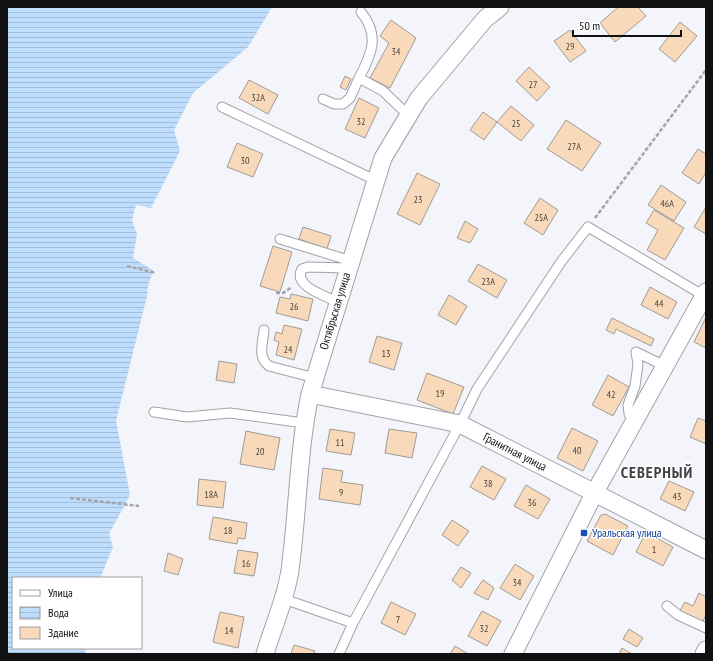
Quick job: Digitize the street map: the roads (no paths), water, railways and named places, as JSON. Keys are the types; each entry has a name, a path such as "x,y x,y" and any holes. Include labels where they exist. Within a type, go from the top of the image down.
{"street":[{"name":"Октябрьская улица","path":"265,654 284,599 290,570 304,423 310,394 375,180 383,158 418,98 485,19 500,7"},
{"path":"512,654 595,492 705,295"},
{"name":"Гранитная улица","path":"310,394 460,424 706,550"},
{"path":"704,654 706,650"}],"lane":[{"path":"323,99 334,104 343,104 350,98 369,59 374,35 369,22 361,12"},
{"path":"359,78 383,91 408,115"},
{"path":"222,107 375,180"},
{"path":"339,654 353,623 460,424 477,389 561,262 588,227 705,295"},
{"path":"280,239 350,264"},
{"path":"338,302 305,284 300,280 299,274 302,269 308,267 350,264"},
{"path":"264,330 261,356 264,362 269,366 315,378"},
{"path":"635,421 629,414 628,405 635,386 638,364 636,352 665,366"},
{"path":"154,412 187,417 230,413 304,423"},
{"path":"284,599 353,623"},
{"path":"667,606 678,615 706,628"}],"water":[{"path":"7,7 272,7 248,47 193,93 174,130 180,151 151,208 136,205 132,220 137,234 133,258 153,270 116,421 130,495 109,534 113,547 100,577 12,577 12,649 86,649 84,654 7,654"}],"place":[{"name":"Уральская улица","path":"584,533"}],"district":[{"name":"СЕВЕРНЫЙ","path":"657,472"}]}
